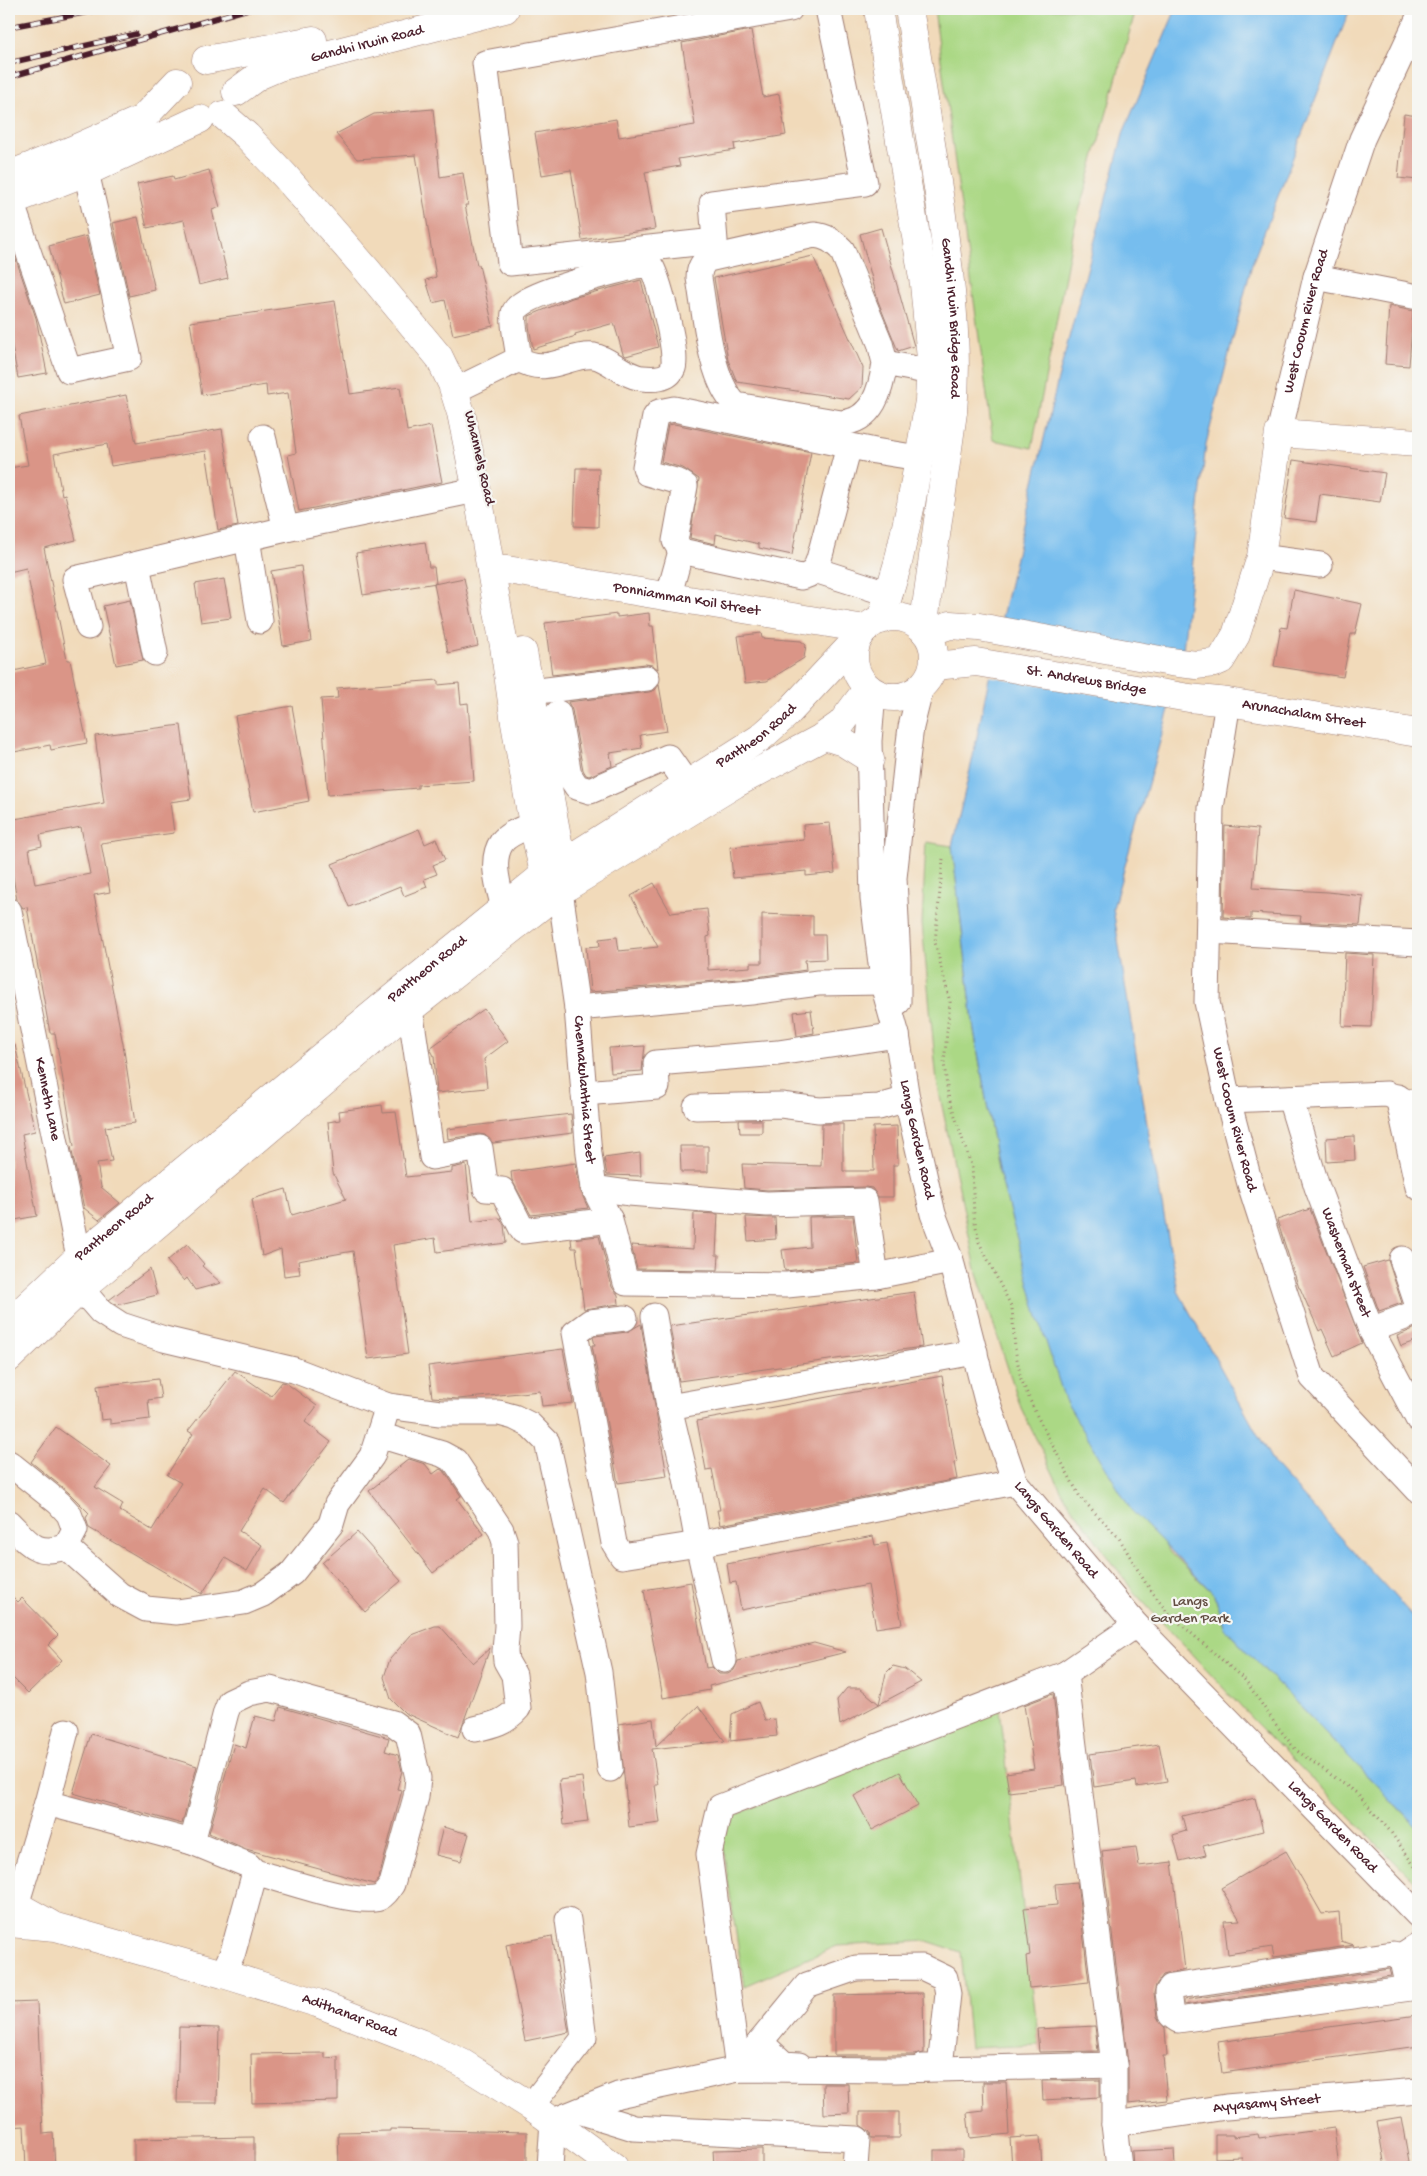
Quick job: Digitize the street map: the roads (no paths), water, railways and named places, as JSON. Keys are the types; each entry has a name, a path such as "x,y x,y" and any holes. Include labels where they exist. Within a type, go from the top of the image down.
{"main road":[{"name":"Gandhi Irwin Road","path":"206,60 268,49 449,9"},
{"name":"Gandhi Irwin Road","path":"10,192 86,172 222,109 258,76 279,67 505,9"},
{"name":"Gandhi Irwin Bridge Road","path":"869,628 890,594 906,532 929,401 931,372 930,336 924,284 878,9"},
{"name":"Gandhi Irwin Bridge Road","path":"910,9 948,256 955,348 956,384 953,412 926,598 933,629"},
{"path":"206,60 216,62 231,74 222,109 192,117 183,110 178,102 177,82 181,73 188,66 206,60"},
{"path":"10,192 72,150 142,119 177,82"},
{"name":"Whannels Road","path":"222,109 252,127 274,148 365,254 436,342 449,360 462,387 499,570 533,824 556,883"},
{"name":"Whannels Road","path":"222,109 285,176 439,357 452,384 461,413 476,490 499,570 530,692 556,883"},
{"path":"1279,433 1418,443"},
{"name":"West Cooum River Road","path":"933,629 979,628 1196,665 1214,663 1221,660 1236,635 1261,557 1279,433"},
{"name":"Ponniamman Koil Street","path":"499,570 869,628"},
{"path":"892,617 903,618 933,629 934,648 927,676 910,694 898,698 885,697 861,682 854,664 856,645 869,628 892,617"},
{"name":"Pantheon Road","path":"9,1358 81,1289 556,883 687,784 721,778 869,628"},
{"name":"St. Andrews Bridge","path":"927,676 961,662 983,663 1189,698"},
{"name":"Pantheon Road","path":"9,1323 79,1257 504,908 556,883 721,778 824,736 841,724 871,690"},
{"name":"Arunachalam Street","path":"1189,698 1228,702 1418,733"},
{"path":"824,736 843,742 870,759"},
{"name":"Adithanar Road","path":"11,1910 56,1927 223,1974 317,2003 420,2043 462,2063 531,2106 614,2167"}],"street":[{"path":"790,9 679,18 485,62 510,263 715,241 712,203 866,183 828,9"},
{"name":"West Cooum River Road","path":"1279,433 1316,277 1362,139 1416,29"},
{"path":"10,192 70,371 128,358 86,172"},
{"path":"814,235 824,236 834,241 842,250 880,343 885,363 882,385 876,400 860,418 851,422 841,423 736,405 726,394 714,359 699,278 702,263 708,259 814,235"},
{"path":"645,265 652,268 675,350 674,367 670,374 662,378 642,378 627,374 604,360 593,356 548,365 530,364 519,359 514,313 518,305 540,293 635,266 645,265"},
{"path":"1316,277 1418,297"},
{"path":"462,387 519,359"},
{"path":"885,363 931,372"},
{"path":"668,598 681,551 675,541 684,486 679,482 654,476 645,467 655,417 659,412 674,409 849,446 919,458"},
{"path":"263,438 286,529"},
{"path":"681,551 802,576 810,576 815,570 849,446"},
{"path":"88,627 75,579 286,529 476,490"},
{"path":"247,538 260,621"},
{"path":"1261,557 1320,565"},
{"path":"137,564 155,653"},
{"path":"815,570 890,594"},
{"name":"Langs Garden Road","path":"897,1034 898,961 894,878 908,751 927,676"},
{"path":"530,692 647,678"},
{"name":"Langs Garden Road","path":"871,690 870,759 874,899 883,982 897,1034 907,1099 933,1214 951,1261 987,1401 1015,1482 1136,1624 1418,1915"},
{"name":"West Cooum River Road","path":"1228,702 1211,808 1207,1002 1228,1100 1250,1184 1312,1377 1418,1490"},
{"path":"558,713 568,775 577,787 590,791 668,757 687,784"},
{"path":"504,908 496,865 497,852 502,841 533,824"},
{"name":"Chennakulanthia Street","path":"556,883 578,1008 584,1093 594,1188 610,1220 626,1283 787,1285 876,1276"},
{"name":"Kenneth Lane","path":"9,911 13,952 79,1257 81,1289"},
{"path":"1209,931 1418,943"},
{"path":"578,1008 751,992 818,983 883,982"},
{"path":"410,1009 432,1157 480,1148 486,1189 502,1190 523,1231 610,1220"},
{"path":"584,1093 657,1087 656,1063 778,1053 897,1034"},
{"path":"1228,1100 1387,1094 1408,1101 1418,1187"},
{"name":"Washerman street","path":"1290,1098 1316,1187 1371,1330 1418,1419"},
{"path":"696,1107 781,1105 819,1110 879,1107 907,1099"},
{"path":"594,1188 629,1194 767,1204 865,1200 876,1276 951,1261"},
{"path":"1402,1259 1418,1306"},
{"path":"81,1289 101,1312 122,1326 164,1339 294,1370 388,1406 440,1413 499,1413 514,1417 530,1425 547,1442 599,1672 610,1769"},
{"path":"1371,1330 1418,1312"},
{"path":"654,1316 668,1406 686,1478 698,1544 724,1660"},
{"path":"625,1318 590,1322 575,1333 614,1542 622,1556 698,1544 1015,1482"},
{"path":"668,1406 975,1352"},
{"path":"66,1548 120,1594 146,1609 176,1612 244,1602 263,1594 292,1573 331,1524 337,1504 372,1456 388,1406"},
{"path":"379,1435 442,1454 455,1461 500,1530 505,1542 507,1626 505,1651 506,1661 514,1675 518,1708 504,1721 475,1730"},
{"path":"9,1463 59,1503 69,1514 75,1530 66,1548"},
{"path":"9,1523 34,1546 48,1552 66,1548"},
{"path":"738,2069 709,1854 720,1807 1065,1674 1136,1624"},
{"path":"1065,1674 1114,2065 1114,2124 1119,2167"},
{"path":"46,1803 192,1842 248,1865 255,1872 358,1900 377,1898 385,1894 392,1884 416,1797 418,1778 408,1734 392,1723 270,1689 238,1697 230,1702 226,1712 192,1842"},
{"path":"11,1910 46,1803 66,1731"},
{"path":"223,1974 233,1952 255,1872"},
{"path":"531,2106 584,2038 568,1920"},
{"path":"1410,1951 1413,1987 1178,2020 1171,2016 1168,1992 1171,1987 1410,1951"},
{"path":"738,2069 760,2042 807,1985 856,1968 922,1967 945,1978 948,1994 940,2067 784,2064 760,2042"},
{"path":"550,2167 553,2121 618,2095 738,2069 896,2070 1114,2065"},
{"name":"Ayyasamy Street","path":"1114,2124 1226,2107 1418,2091"},
{"path":"579,2111 634,2128 858,2139 855,2167"}],"water":[{"path":"1176,9 1350,9 1252,264 1206,444 1181,667 1113,908 1147,1124 1178,1291 1274,1464 1418,1622 1418,1828 1225,1629 1215,1595 1131,1510 1065,1400 1038,1317 998,1168 974,1030 952,846 972,761 998,634 1058,379 1124,131"}],"railway":[{"path":"9,27 105,9"},
{"path":"9,77 248,9"},
{"path":"9,63 136,34"}],"park label":[{"name":"Langs Garden Park","path":"1190,1610"}]}
